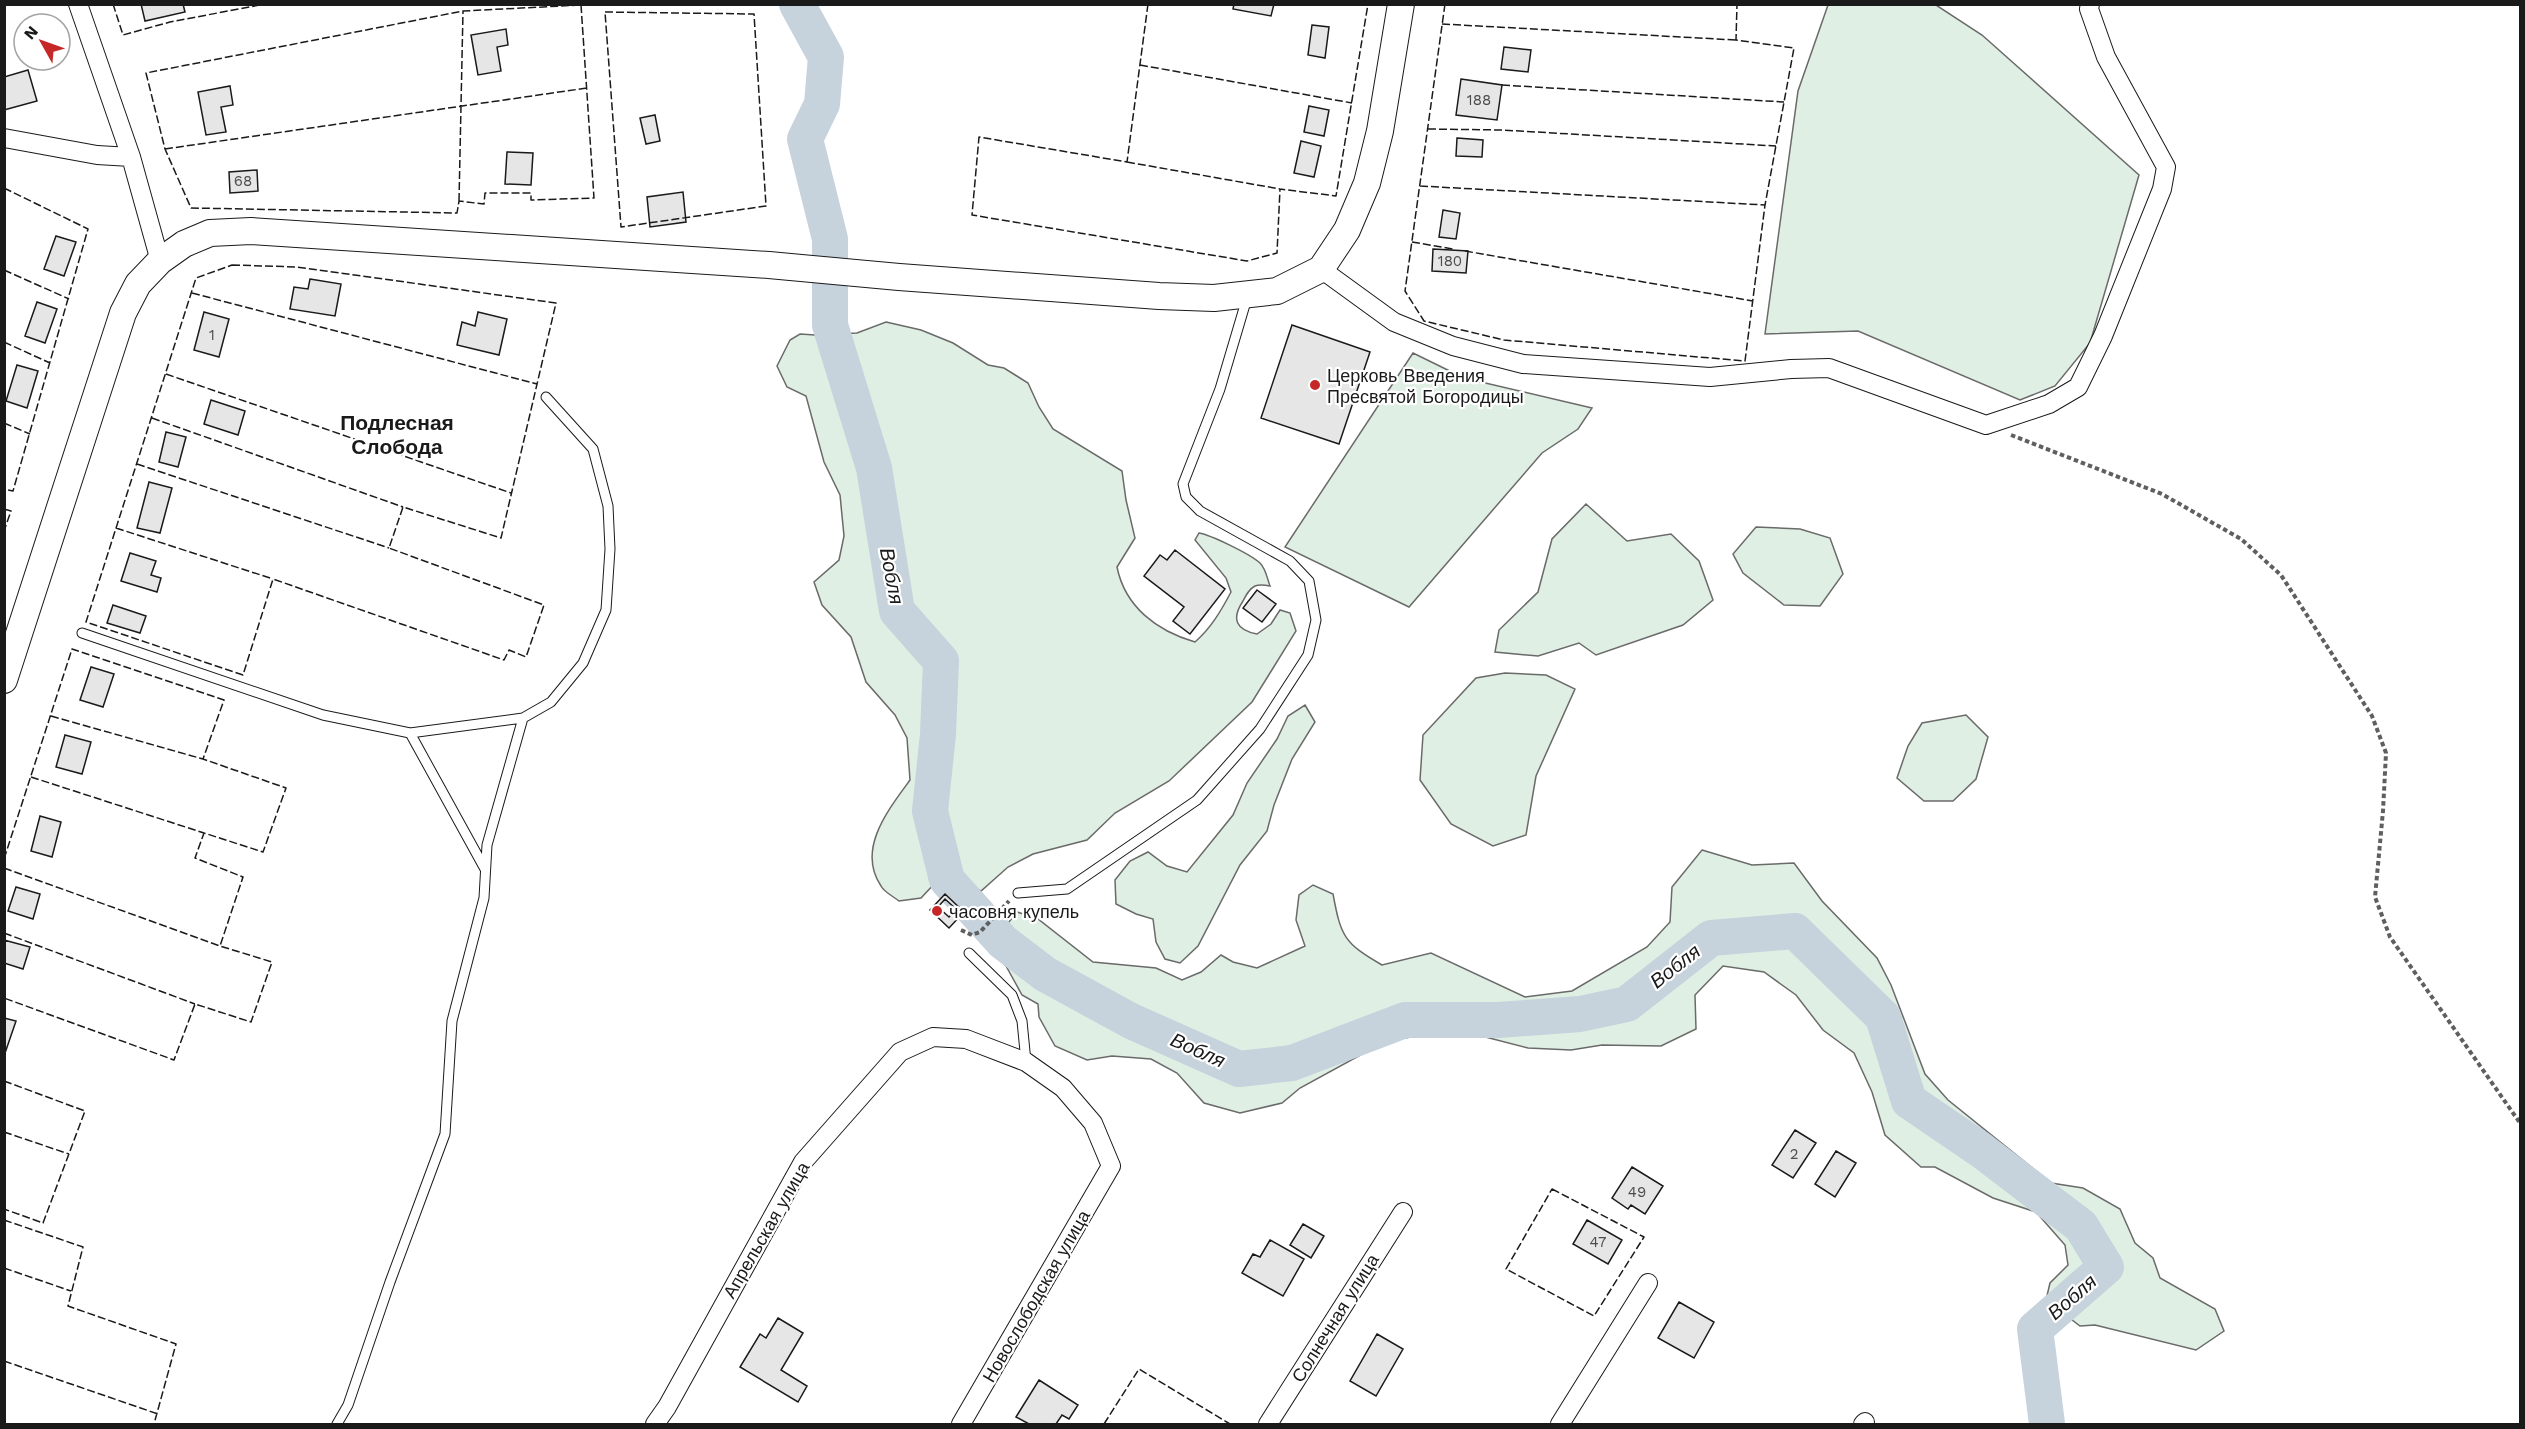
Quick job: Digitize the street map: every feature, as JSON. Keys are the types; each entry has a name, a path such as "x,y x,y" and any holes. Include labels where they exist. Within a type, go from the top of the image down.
{"street":[{"path":"78,4 130,157 160,261"},
{"path":"4,680 123,313 138,284 160,261 184,244 210,234 251,231 769,265 1159,297 1214,298 1277,291 1321,269 1347,230 1367,183 1380,131 1401,4"},
{"path":"1321,269 1394,322 1453,346 1523,364 1710,377 1791,369 1829,368 1986,425 2049,404 2078,387 2103,336 2162,189 2166,167 2106,57 2090,4"},
{"path":"4,138 97,155 130,157"},
{"name":"Апрельская улица","path":"655,1425 803,1162 900,1052 933,1037 966,1039 1026,1062"},
{"name":"Новослободская улица","path":"961,1425 1111,1166 1093,1123 1063,1089 1026,1062"},
{"name":"Солнечная улица","path":"1268,1425 1403,1212"},
{"path":"1560,1425 1648,1283"}],"lane":[{"path":"1018,893 1067,889 1197,800 1260,729 1308,655 1316,620 1310,581 1290,561 1200,511 1186,498 1183,483 1220,388 1248,294"},
{"path":"82,633 323,715 410,733 523,718 551,702 583,663 606,610 610,549 608,506 593,449 546,397"},
{"path":"337,1425 348,1405 390,1282 445,1134 452,1021 484,898 487,845 523,718"},
{"path":"410,733 486,871"},
{"path":"969,953 1012,995 1022,1021 1026,1062"}],"path":[{"path":"1986,425 2162,494 2241,539 2281,575 2372,717 2386,753 2375,897 2390,937 2520,1123"},
{"path":"961,930 972,935 980,932 1002,907"}],"green space":[{"path":"1828,5 1936,5 1982,35 2139,175 2090,343 2055,386 2020,400 1858,331 1765,334 1798,91"},
{"path":"886,322 921,330 953,343 988,365 1004,368 1028,383 1053,429 1122,471 1135,538 1117,567 1127,594 1135,605 1156,624 1195,642 1215,619 1231,592 1226,578 1195,540 1199,533 1248,555 1260,563 1265,571 1270,586 1257,585 1248,592 1237,613 1240,627 1257,634 1271,624 1280,610 1290,613 1296,631 1252,702 1169,781 1115,813 1087,840 1033,854 1008,867 981,891 962,882 936,882 921,898 899,901 881,886 874,872 872,858 878,830 910,780 907,738 895,715 866,682 851,637 822,605 814,582 839,560 844,536 840,495 824,462 806,396 787,387 777,366 790,340 800,334 857,333"},
{"path":"1413,353 1464,378 1592,408 1578,429 1542,453 1409,607 1285,547"},
{"path":"1586,504 1627,541 1671,534 1699,561 1713,600 1683,625 1596,655 1579,643 1538,656 1495,652 1499,630 1538,592 1552,539"},
{"path":"1756,527 1800,529 1830,538 1843,574 1820,606 1784,605 1743,573 1733,554"},
{"path":"1505,673 1546,675 1575,689 1536,776 1526,835 1493,846 1451,824 1420,780 1423,735 1476,678"},
{"path":"1305,705 1315,722 1292,759 1274,805 1267,831 1240,865 1198,946 1180,963 1165,959 1156,942 1153,919 1116,904 1115,880 1130,861 1148,852 1167,866 1187,872 1233,815 1247,783 1277,739 1288,716"},
{"path":"1966,715 1988,737 1976,779 1953,801 1924,801 1897,778 1908,746 1922,723"},
{"path":"1702,850 1752,865 1794,863 1822,901 1877,958 1891,985 1925,1074 1948,1100 2051,1183 2083,1188 2120,1209 2135,1243 2153,1258 2160,1278 2215,1309 2224,1331 2196,1350 2095,1325 2080,1326 2046,1300 2050,1283 2068,1265 2065,1245 2036,1212 1993,1198 1935,1167 1921,1167 1885,1135 1872,1092 1854,1053 1823,1030 1796,995 1764,972 1723,966 1695,995 1696,1029 1661,1046 1602,1045 1571,1050 1528,1048 1470,1033 1430,1034 1386,1041 1300,1088 1282,1103 1240,1113 1204,1103 1177,1073 1151,1059 1112,1056 1087,1060 1055,1046 1039,1017 1038,1004 1022,995 1006,966 992,951 991,944 1017,912 1038,919 1093,962 1156,968 1182,980 1201,972 1221,955 1233,962 1257,968 1305,946 1296,920 1299,895 1313,885 1333,894 1342,930 1346,937 1359,951 1382,965 1431,953 1525,997 1572,991 1647,947 1670,922 1672,887"}],"building":[{"path":"141,4 183,4 185,12 145,21"},
{"path":"1234,4 1274,4 1271,16 1233,9"},
{"path":"1312,25 1329,27 1325,58 1308,55"},
{"path":"506,29 508,45 497,47 501,71 478,75 471,35"},
{"path":"1504,47 1531,50 1528,72 1501,69"},
{"path":"29,72 37,101 4,110 4,77"},
{"path":"1461,79 1502,85 1497,120 1456,115"},
{"path":"230,86 233,105 221,107 226,132 206,135 198,92"},
{"path":"1309,106 1329,110 1324,136 1304,132"},
{"path":"655,115 660,141 646,144 640,118"},
{"path":"1457,138 1483,140 1482,157 1456,156"},
{"path":"1301,141 1321,146 1314,177 1294,173"},
{"path":"507,152 533,153 531,185 505,184"},
{"path":"257,170 258,191 230,193 229,172"},
{"path":"683,192 686,222 650,227 647,197"},
{"path":"1443,210 1460,213 1456,239 1439,237"},
{"path":"56,236 76,242 64,276 44,269"},
{"path":"1433,249 1468,251 1466,273 1432,271"},
{"path":"310,279 341,284 335,316 290,309 294,287 308,289"},
{"path":"37,302 57,309 45,343 25,336"},
{"path":"204,312 229,319 219,357 194,350"},
{"path":"478,312 507,319 499,355 457,345 462,322 475,326"},
{"name":"Церковь Введения Пресвятой Богородицы","path":"1292,325 1370,352 1339,444 1261,418"},
{"path":"17,365 38,371 27,408 6,401"},
{"path":"211,400 245,411 238,435 204,424"},
{"path":"166,432 186,437 178,467 159,462"},
{"path":"149,482 172,488 160,533 137,528"},
{"path":"1175,550 1225,589 1190,634 1173,621 1184,607 1144,576 1160,555 1167,560"},
{"path":"130,553 156,561 151,575 161,578 157,592 121,581"},
{"path":"1257,590 1276,604 1262,622 1243,608"},
{"path":"113,605 146,616 140,633 107,623"},
{"path":"91,667 114,674 103,707 80,700"},
{"path":"65,735 91,742 82,774 56,767"},
{"path":"40,816 61,822 52,857 31,851"},
{"path":"16,887 40,894 33,919 8,911"},
{"name":"часовня купель","path":"945,894 964,912 949,928 930,910","holes":["945,899 956,909 949,917 938,907"]},
{"path":"4,940 30,947 23,969 4,963"},
{"path":"4,1018 16,1021 4,1056"},
{"path":"1795,1130 1816,1143 1793,1178 1772,1165"},
{"path":"1836,1151 1856,1163 1835,1197 1815,1184"},
{"path":"1632,1167 1663,1186 1645,1214 1631,1205 1628,1209 1612,1198"},
{"path":"1587,1220 1622,1240 1608,1264 1573,1244"},
{"path":"1303,1224 1324,1236 1311,1258 1290,1245"},
{"path":"1270,1240 1304,1259 1283,1296 1242,1273 1253,1254 1260,1257"},
{"path":"1679,1302 1714,1322 1694,1358 1658,1338"},
{"path":"778,1318 803,1333 781,1370 807,1386 798,1402 740,1367 760,1334 766,1338"},
{"path":"1377,1334 1403,1349 1376,1396 1350,1381"},
{"path":"1039,1380 1078,1405 1069,1419 1062,1415 1056,1424 1029,1424 1016,1417"}],"waterway":[{"name":"Вобля","path":"797,4 826,57 822,104 805,139 830,239 830,325 874,468 897,611 941,661 938,734 930,811 947,880 1003,942 1045,974 1131,1021 1239,1069 1292,1063 1405,1020 1498,1020 1580,1014 1627,1004 1711,938 1795,931 1883,1017 1909,1101 1981,1150 2081,1226 2106,1267 2035,1329 2047,1424"}],"fence":[{"path":"113,4 123,35 170,22 265,4"},
{"path":"1148,4 1127,162 979,137 972,215 1247,261 1277,253 1280,189 1336,196 1368,4"},
{"path":"1445,4 1405,291 1424,321 1504,340 1745,361 1765,205 1794,48 1736,40 1737,4"},
{"path":"581,5 594,198 531,200 531,193 485,193 484,204 459,201 457,213 191,208 165,149 146,73 463,11 581,5"},
{"path":"459,201 463,11"},
{"path":"605,12 754,14 766,206 621,227 605,12"},
{"path":"1442,24 1736,40"},
{"path":"1140,65 1352,103"},
{"path":"1502,85 1784,102"},
{"path":"165,149 587,88"},
{"path":"1428,129 1502,130 1776,146"},
{"path":"1127,162 1280,189"},
{"path":"1420,186 1765,205"},
{"path":"4,188 88,229 13,491 4,489"},
{"path":"1412,242 1453,249"},
{"path":"1465,251 1753,301"},
{"path":"232,265 297,267 556,303 501,538 403,507 389,548 544,605 526,657 509,650 504,660 273,579 243,675 86,622 196,278 232,265"},
{"path":"4,270 69,299"},
{"path":"192,293 537,384"},
{"path":"4,342 50,363"},
{"path":"166,374 511,493"},
{"path":"152,418 403,507"},
{"path":"4,423 30,434"},
{"path":"137,464 389,548"},
{"path":"4,509 11,511 4,531"},
{"path":"116,528 273,579"},
{"path":"4,859 72,649 224,700 203,759 286,788 263,852 204,833 195,858 243,877 220,946 272,962 251,1022 195,1004 174,1060 4,998"},
{"path":"51,716 203,759"},
{"path":"31,777 204,833"},
{"path":"4,868 220,946"},
{"path":"4,933 195,1004"},
{"path":"4,1081 85,1111 43,1223 4,1209"},
{"path":"4,1132 69,1154"},
{"path":"1552,1189 1644,1237 1594,1316 1506,1269 1552,1189"},
{"path":"4,1220 83,1247 68,1306 176,1344 154,1424"},
{"path":"4,1268 71,1291"},
{"path":"4,1361 158,1414"},
{"path":"1104,1424 1139,1369 1230,1424"}],"place":[{"name":"Церковь Введения Пресвятой Богородицы","path":"1315,385"},
{"name":"часовня купель","path":"937,911"}],"district":[{"name":"Подлесная Слобода","path":"397,434"}]}
